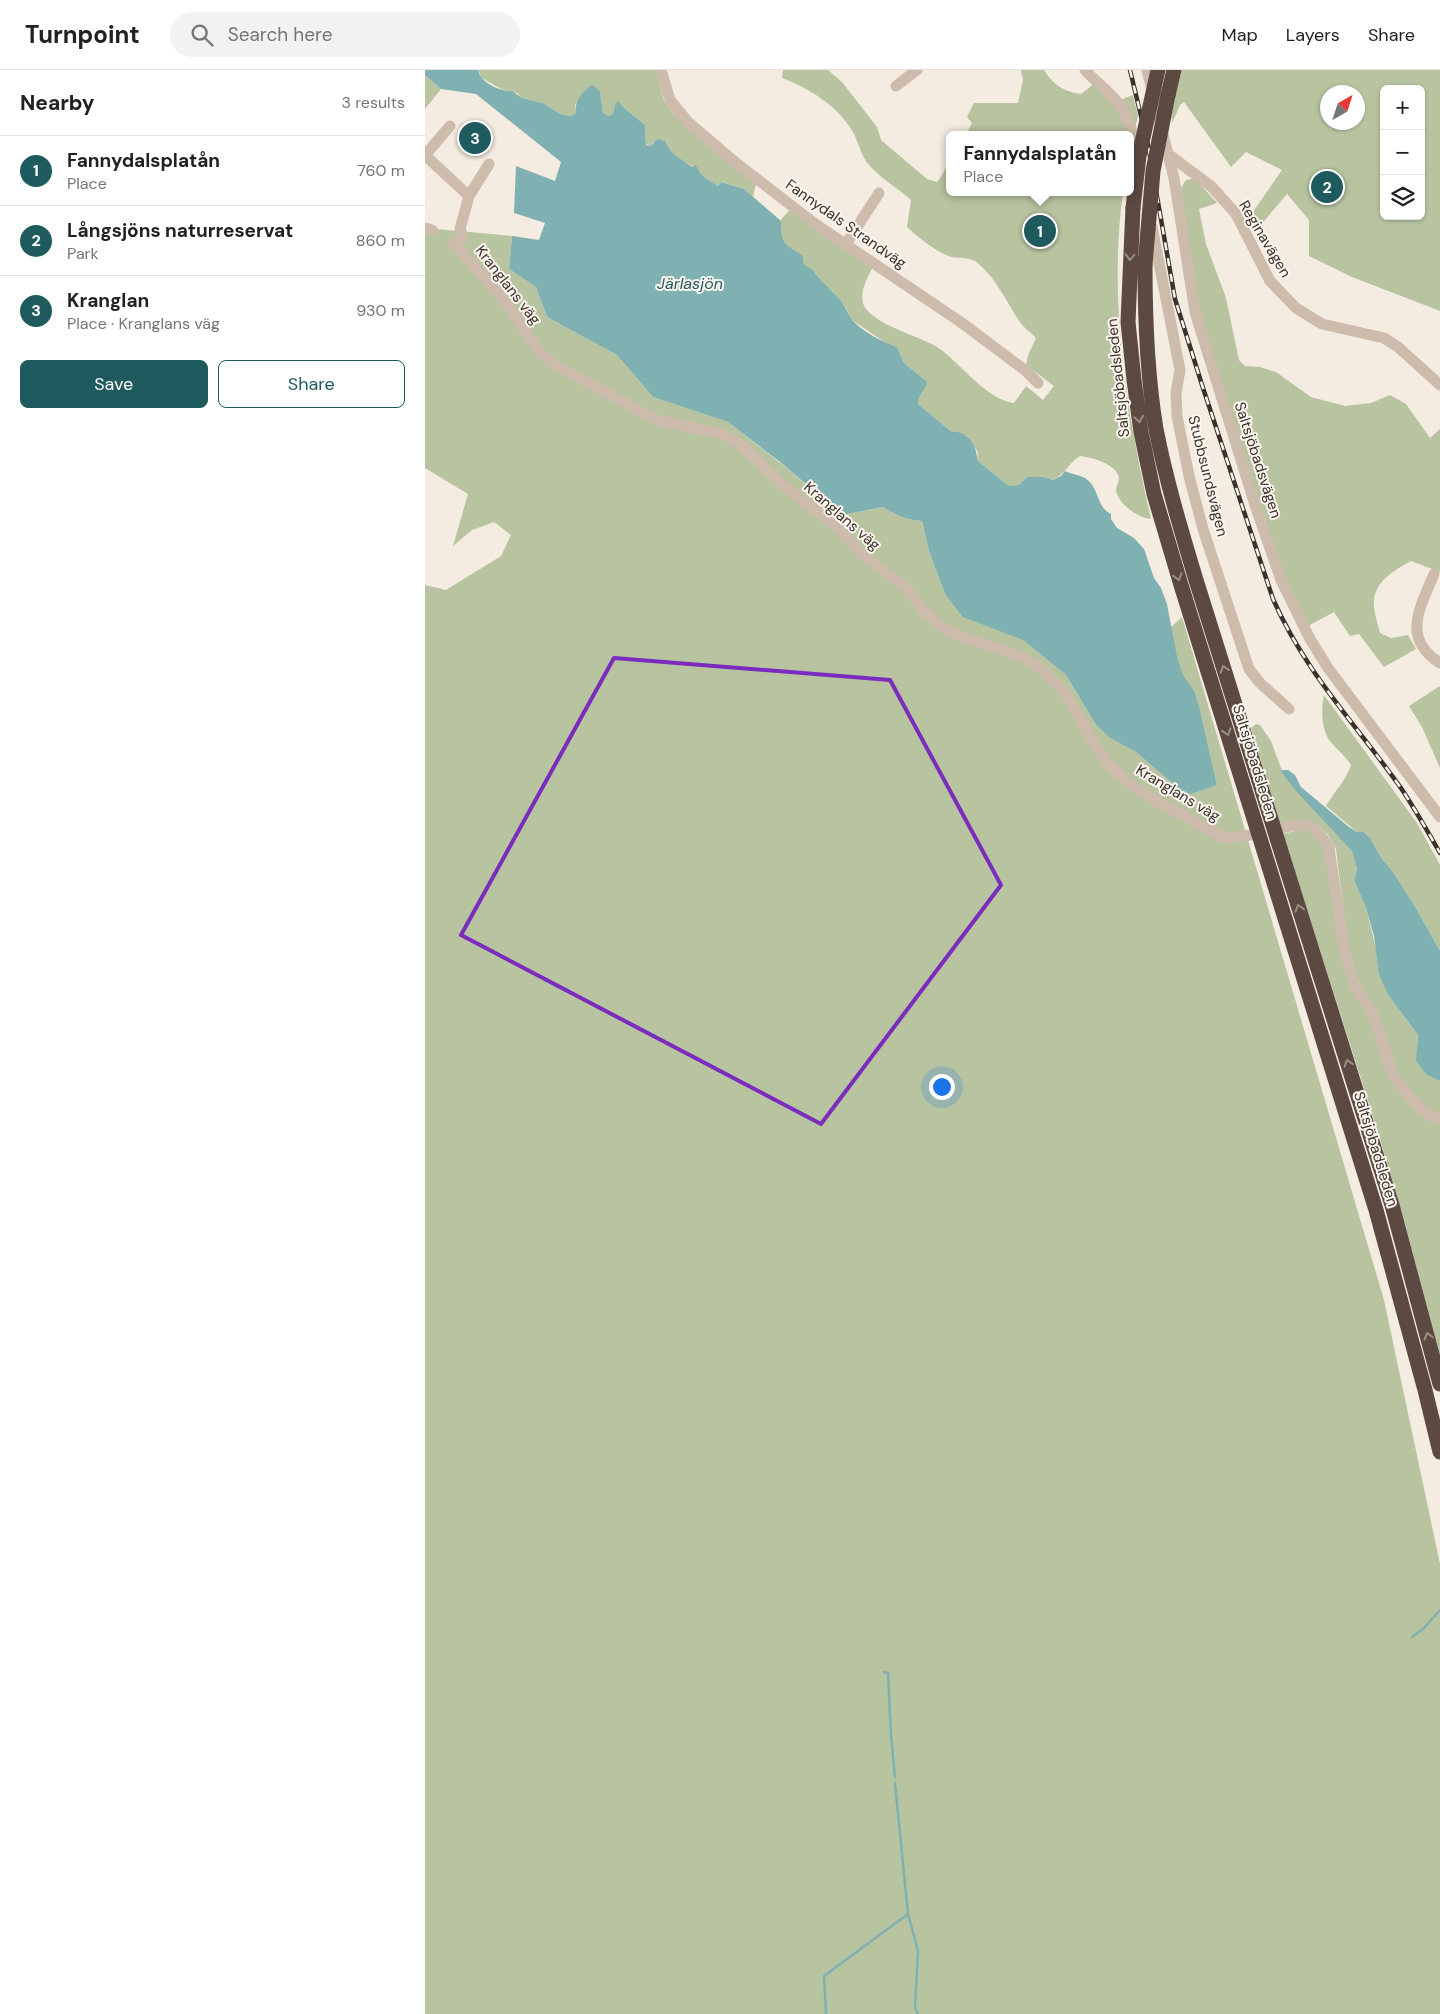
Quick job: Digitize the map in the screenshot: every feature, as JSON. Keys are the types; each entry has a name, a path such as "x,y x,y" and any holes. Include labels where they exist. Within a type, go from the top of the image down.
{"highway":[{"name":"Saltsjöbadsleden","path":"1158,70 1139,156 1133,208 1129,322 1141,432 1154,494 1376,1210 1440,1452"},
{"name":"Saltsjöbadsleden","path":"1174,70 1167,95 1153,171 1145,265 1145,321 1149,377 1156,428 1169,490 1392,1205 1440,1384"}],"street":[{"name":"Fannydals Strandväg","path":"661,70 670,100 688,122 735,162 814,223 962,324 1027,371 1038,383"},
{"path":"896,86 917,70"},
{"name":"Stubbsundsvägen","path":"1085,70 1113,96 1122,108 1132,131"},
{"name":"Saltsjöbadsvägen","path":"1147,70 1174,178 1195,312 1281,580 1310,639 1328,668 1440,817"},
{"path":"450,126 427,153 427,158 469,196"},
{"name":"Stubbsundsvägen","path":"1134,139 1180,370 1176,393 1177,416 1189,476 1220,582 1249,669 1260,683 1289,709"},
{"name":"Reginavägen","path":"1169,154 1212,187 1237,214 1270,281 1295,308 1322,324 1384,338 1398,347 1440,385"},
{"name":"Kranglans väg","path":"489,164 469,196 460,229 462,234 461,240 454,243 507,304 541,354 555,365 657,420 722,434 740,444 783,486 839,529 863,555 906,588 923,610 943,628 960,636 1022,657 1041,668 1065,693 1109,765 1128,782 1155,800 1218,835 1226,838 1251,835"},
{"path":"1174,178 1195,174"},
{"path":"846,244 879,194"},
{"path":"1434,574 1416,621 1417,639 1427,653 1440,663"},
{"path":"1282,828 1299,823 1312,826 1323,836 1329,848 1344,948 1354,984 1373,1016 1393,1076 1413,1101 1429,1116 1440,1119"}],"highlighted area":[{"path":"614,658 890,680 1001,885 821,1124 461,935"}],"green space":[{"path":"478,70 656,70 664,101 674,114 756,184 753,197 744,189 723,182 718,186 667,149 654,142 650,146 646,144 645,125 623,107 615,105 613,114 609,116 603,113 600,91 577,103 575,105 576,113 570,116 560,114 543,103 522,98 517,93 503,90 482,78"},
{"path":"783,70 828,70 842,82 877,127 881,140 927,179 937,182 946,164 946,196 1123,196 1118,274 1122,357 1134,438 1151,519 1135,513 1120,500 1116,490 1119,478 1114,469 1103,462 1090,458 1080,456 1061,475 1053,480 1043,477 1027,477 1019,485 1009,486 977,460 978,452 967,436 952,432 918,404 926,382 904,363 897,347 886,343 852,320 845,306 832,291 817,279 816,274 805,266 793,249 789,248 784,242 780,224 781,220 790,210 872,269 863,289 862,299 866,309 881,321 940,349 985,389 994,396 1004,400 1014,403 1026,386 1043,400 1054,386 1026,365 1028,355 1036,338 1022,324 986,271 972,260 949,256 939,251 924,242 907,227 911,200 869,165 862,154 854,134 841,115 813,93 782,78"},
{"path":"1021,70 1044,70 1055,84 1081,94 1095,83 1124,118 1126,131 968,131 972,123 967,117 974,103 1018,103 1023,80"},
{"path":"1182,70 1440,70 1440,311 1352,277 1309,256 1309,220 1287,194 1254,233 1248,219 1282,170 1246,152 1231,167 1184,102 1180,105 1172,123 1171,109"},
{"path":"425,75 441,89 425,109"},
{"path":"1133,95 1138,116 1135,127 1120,100"},
{"path":"1192,179 1199,183 1217,203 1199,209 1206,244 1226,298 1239,360 1245,366 1260,367 1276,372 1311,397 1345,406 1371,403 1390,395 1406,404 1430,438 1440,429 1440,572 1411,561 1387,577 1378,588 1375,594 1374,605 1380,633 1391,638 1408,635 1416,649 1384,667 1359,634 1350,636 1334,612 1308,626 1291,594 1249,473 1195,293 1181,188 1186,180"},
{"path":"425,228 512,236 509,269 536,287 547,317 617,355 653,397 728,422 842,515 883,507 901,517 922,521 929,551 945,594 1003,631 1023,640 1066,675 1096,725 1110,738 1136,752 1165,776 1217,785 1200,710 1169,657 1169,629 1182,617 1384,1300 1440,1564 1440,2014 425,2014 425,585 446,590 501,556 511,535 494,522 472,530 453,546 468,494 425,468"},
{"path":"1440,686 1440,768 1422,727 1409,706"},
{"path":"1324,695 1417,823 1440,865 1440,951 1413,903 1391,869 1382,859 1370,838 1364,832 1357,832 1326,806 1351,765 1330,741 1325,731 1322,713"},
{"path":"1256,724 1260,725 1271,741 1284,776 1352,850 1357,869 1354,880 1366,908 1388,995 1418,1035 1417,1048 1440,1081 1440,1115 1431,1113 1396,1074 1378,1015 1357,979 1348,947 1336,849 1328,835 1319,826 1280,824 1251,728"},
{"path":"1302,829 1316,836 1325,850 1340,948 1370,1017 1391,1078 1440,1122 1440,1355 1404,1220 1377,1129 1283,834"}],"water":[{"name":"Järlasjön","path":"425,70 478,70 484,81 492,86 505,91 512,91 522,98 543,103 560,114 570,116 576,113 576,104 580,97 592,85 600,91 603,113 609,116 613,114 618,101 645,125 646,145 650,146 658,139 665,141 673,153 692,167 696,165 699,172 708,180 718,186 722,182 744,189 781,221 782,235 785,243 803,256 803,263 813,270 838,297 853,321 873,336 897,347 904,363 927,382 918,404 952,432 962,434 971,440 976,450 977,460 1009,486 1019,485 1027,477 1043,477 1053,480 1061,476 1065,471 1085,478 1090,482 1103,507 1111,514 1111,519 1117,528 1134,538 1144,549 1154,578 1161,588 1167,604 1177,657 1183,675 1194,691 1200,710 1217,785 1187,795 1136,752 1110,738 1096,725 1066,675 1023,640 963,617 945,594 929,551 922,521 901,517 883,507 842,515 780,462 728,422 653,397 617,355 547,317 536,287 509,269 512,236 539,240 545,223 514,213 516,166 555,181 561,162 476,94 441,89 425,75"},
{"path":"1281,770 1288,770 1295,775 1301,787 1349,827 1357,832 1364,832 1370,838 1382,859 1391,869 1413,903 1440,951 1440,1081 1427,1075 1416,1061 1418,1035 1388,995 1379,974 1374,936 1366,908 1354,880 1357,869 1352,851 1297,792"}],"waterway":[{"path":"1412,1637 1423,1629 1440,1610"},
{"path":"884,1672 888,1673 895,1777"},
{"path":"895,1783 908,1914 918,1951 915,2008 918,2014"},
{"path":"826,2014 824,1976 908,1914"}],"railway":[{"path":"1130,70 1148,145 1175,299 1273,599 1301,651 1333,698 1403,791 1440,853"}],"place":[{"name":"Kranglan","path":"475,138"},
{"name":"Långsjöns naturreservat","path":"1327,187"},
{"name":"Fannydalsplatån","path":"1040,231"}]}
